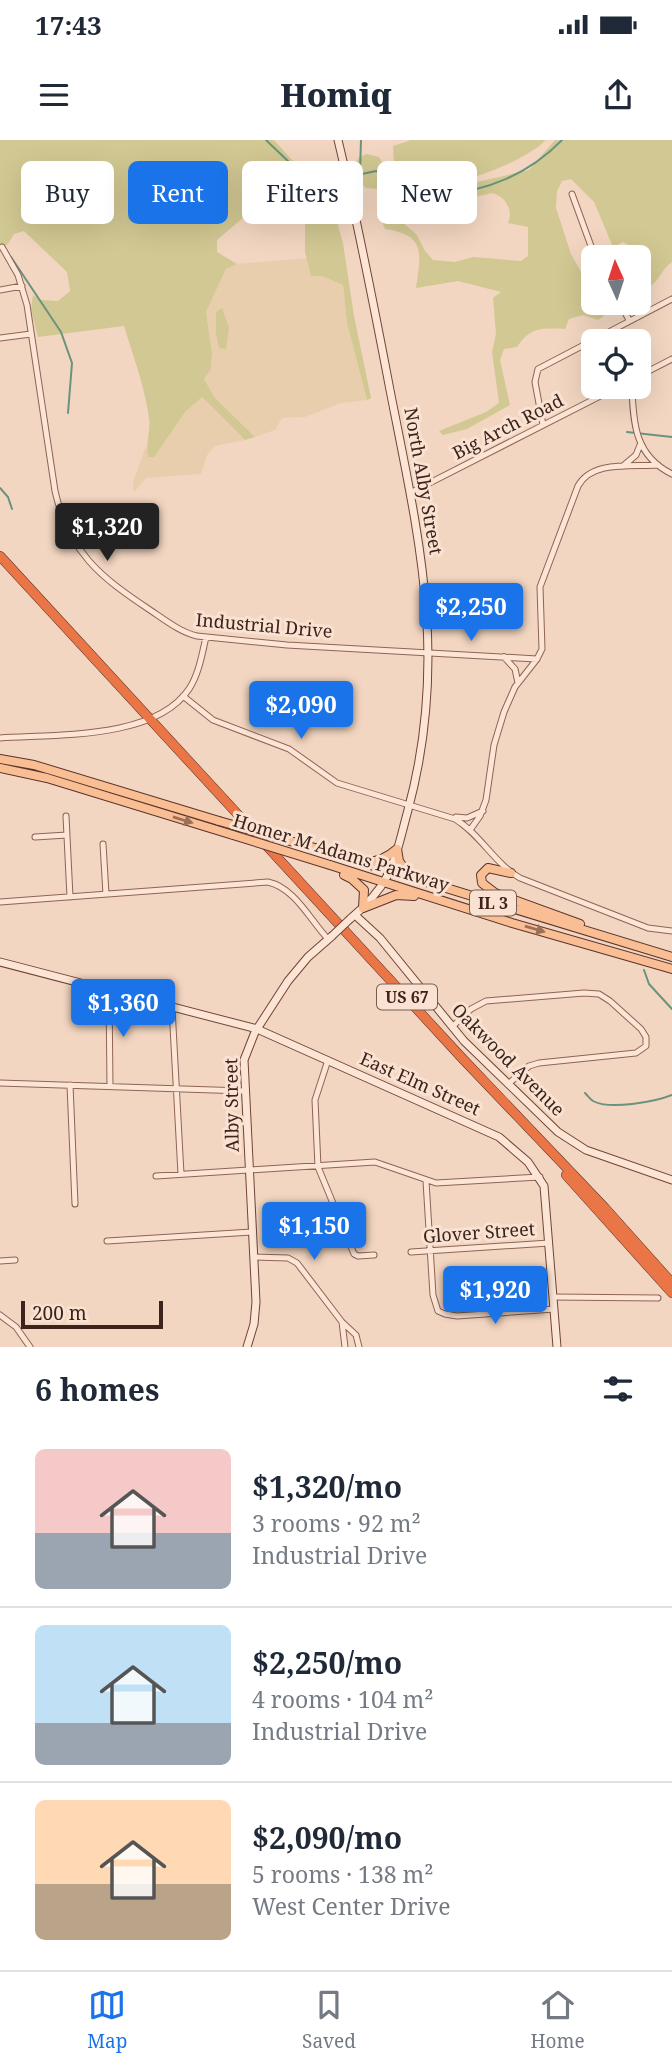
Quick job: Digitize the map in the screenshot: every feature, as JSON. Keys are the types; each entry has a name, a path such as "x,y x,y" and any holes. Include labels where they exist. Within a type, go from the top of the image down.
{"highway":[{"name":"US 67","path":"0,556 671,1281"},
{"name":"US 67","path":"511,1110 672,1293"}],"main road":[{"name":"Homer M Adams Parkway","path":"0,759 45,768 672,956"},
{"name":"Homer M Adams Parkway","path":"0,768 60,782 431,898 672,969"},
{"path":"360,862 375,862 388,857 397,849"},
{"path":"397,849 403,870 411,878"},
{"path":"310,859 360,884 364,890 363,908 396,895 431,898"},
{"path":"511,873 488,869 481,875 482,883 495,893 672,956"}],"street":[{"name":"North Alby Street","path":"338,140 368,272 425,583 429,652 425,727 409,805 390,872"},
{"path":"572,194 591,245"},
{"name":"Industrial Drive","path":"2,247 22,286 32,334 55,491 62,516 72,539 86,559 114,586 185,632 206,637 287,645 537,659"},
{"path":"0,290 22,286"},
{"path":"543,425 535,382 538,369 672,299"},
{"path":"626,315 629,320"},
{"path":"0,338 32,334"},
{"path":"651,370 672,359"},
{"name":"Big Arch Road","path":"410,493 594,399"},
{"path":"633,399 634,427 640,445 657,465 672,474"},
{"path":"622,468 632,461 640,445"},
{"path":"470,830 486,800 496,738 507,705 518,684 537,659 542,643 540,587 578,486 584,475 591,471 657,465"},
{"path":"0,738 106,731 149,718 183,696 197,675 206,637"},
{"path":"504,657 515,669 518,684"},
{"path":"183,696 213,720 289,749 330,780 449,816 467,818 482,811"},
{"path":"66,816 70,897"},
{"path":"449,816 470,830 511,873 648,928 672,931"},
{"path":"35,837 67,835"},
{"path":"103,844 106,894"},
{"name":"Alby Street","path":"247,1347 256,1314 244,1060 257,1030 298,968 363,908 390,872"},
{"path":"0,902 268,882 292,895 330,937"},
{"name":"Oakwood Avenue","path":"352,917 380,938 452,1027 558,1132 579,1147 672,1180"},
{"name":"East Elm Street","path":"0,962 257,1030 493,1133 528,1162 540,1177"},
{"path":"109,992 110,1086"},
{"path":"452,1027 471,1009 485,1001 592,993 610,1001 641,1029 646,1037 646,1046 636,1053 539,1063 529,1066 508,1084"},
{"path":"173,1008 181,1174"},
{"path":"328,1060 315,1100 318,1167 354,1254 373,1255"},
{"path":"0,1083 244,1091"},
{"path":"70,1085 75,1204"},
{"path":"156,1176 365,1162 381,1163 426,1181 451,1183 540,1177 545,1195 557,1347"},
{"path":"426,1181 436,1308 441,1313 457,1316 554,1309"},
{"path":"107,1241 252,1233"},
{"name":"Glover Street","path":"411,1252 549,1243"},
{"path":"254,1257 279,1257 297,1263 342,1322 356,1335 359,1347"},
{"path":"0,1261 15,1260"},
{"path":"553,1297 658,1298"},
{"path":"0,1315 16,1327 30,1347"},
{"path":"342,1322 345,1347"}],"shaded area":[{"path":"0,140 274,140 294,161 242,161 242,219 217,240 217,252 237,264 226,269 206,312 212,353 211,369 204,379 215,398 255,437 245,440 202,397 185,412 154,457 148,457 147,406 124,326 38,337 31,309 33,295 41,300 58,301 70,291 67,272 24,231 14,234 0,250"},
{"path":"411,140 546,140 523,157 477,176 477,161 394,161 393,146"},
{"path":"555,140 672,140 672,262 651,285 651,245 628,245 623,242 612,245 594,202 571,179 562,181 557,191 556,208 571,254 581,273 583,315 569,319 565,329 538,330 527,335 517,347 504,349 500,360 510,405 467,429 443,435 439,431 486,412 499,403 492,352 496,334 493,298 501,292 458,281 416,288 418,248 408,236 385,229 383,224 404,224 417,235 433,260 455,262 473,257 521,261 528,256 528,227 508,223 509,209 501,197 492,193 477,196 477,182 529,170"},
{"path":"367,154 379,157 381,161 377,161 377,189 366,188 363,186 363,161 357,161 359,157"},
{"path":"305,224 338,224 371,398 367,400 347,323 343,285 322,276 311,276 305,252"},
{"path":"307,258 311,276 322,276 343,285 347,323 367,400 341,403 305,417 282,418 275,430 255,437 215,398 204,379 211,368 212,353 206,312 226,269 235,264"},
{"path":"222,308 229,328 226,349 219,348 216,334 216,312"},
{"path":"583,315 604,316 598,320"},
{"path":"202,397 245,440 215,446 207,455 201,474 146,478 133,491 133,482 146,446 148,457 185,412"}],"waterway":[{"path":"266,140 288,161"},
{"path":"360,161 361,140"},
{"path":"363,174 376,171 404,190 420,195 458,192 507,179 536,162 562,140"},
{"path":"11,257 61,332 72,363 68,413"},
{"path":"627,432 672,437"},
{"path":"0,488 8,497 12,509"},
{"path":"644,970 649,984 672,1009"},
{"path":"585,1093 593,1101 610,1105 644,1102 672,1095"}]}
